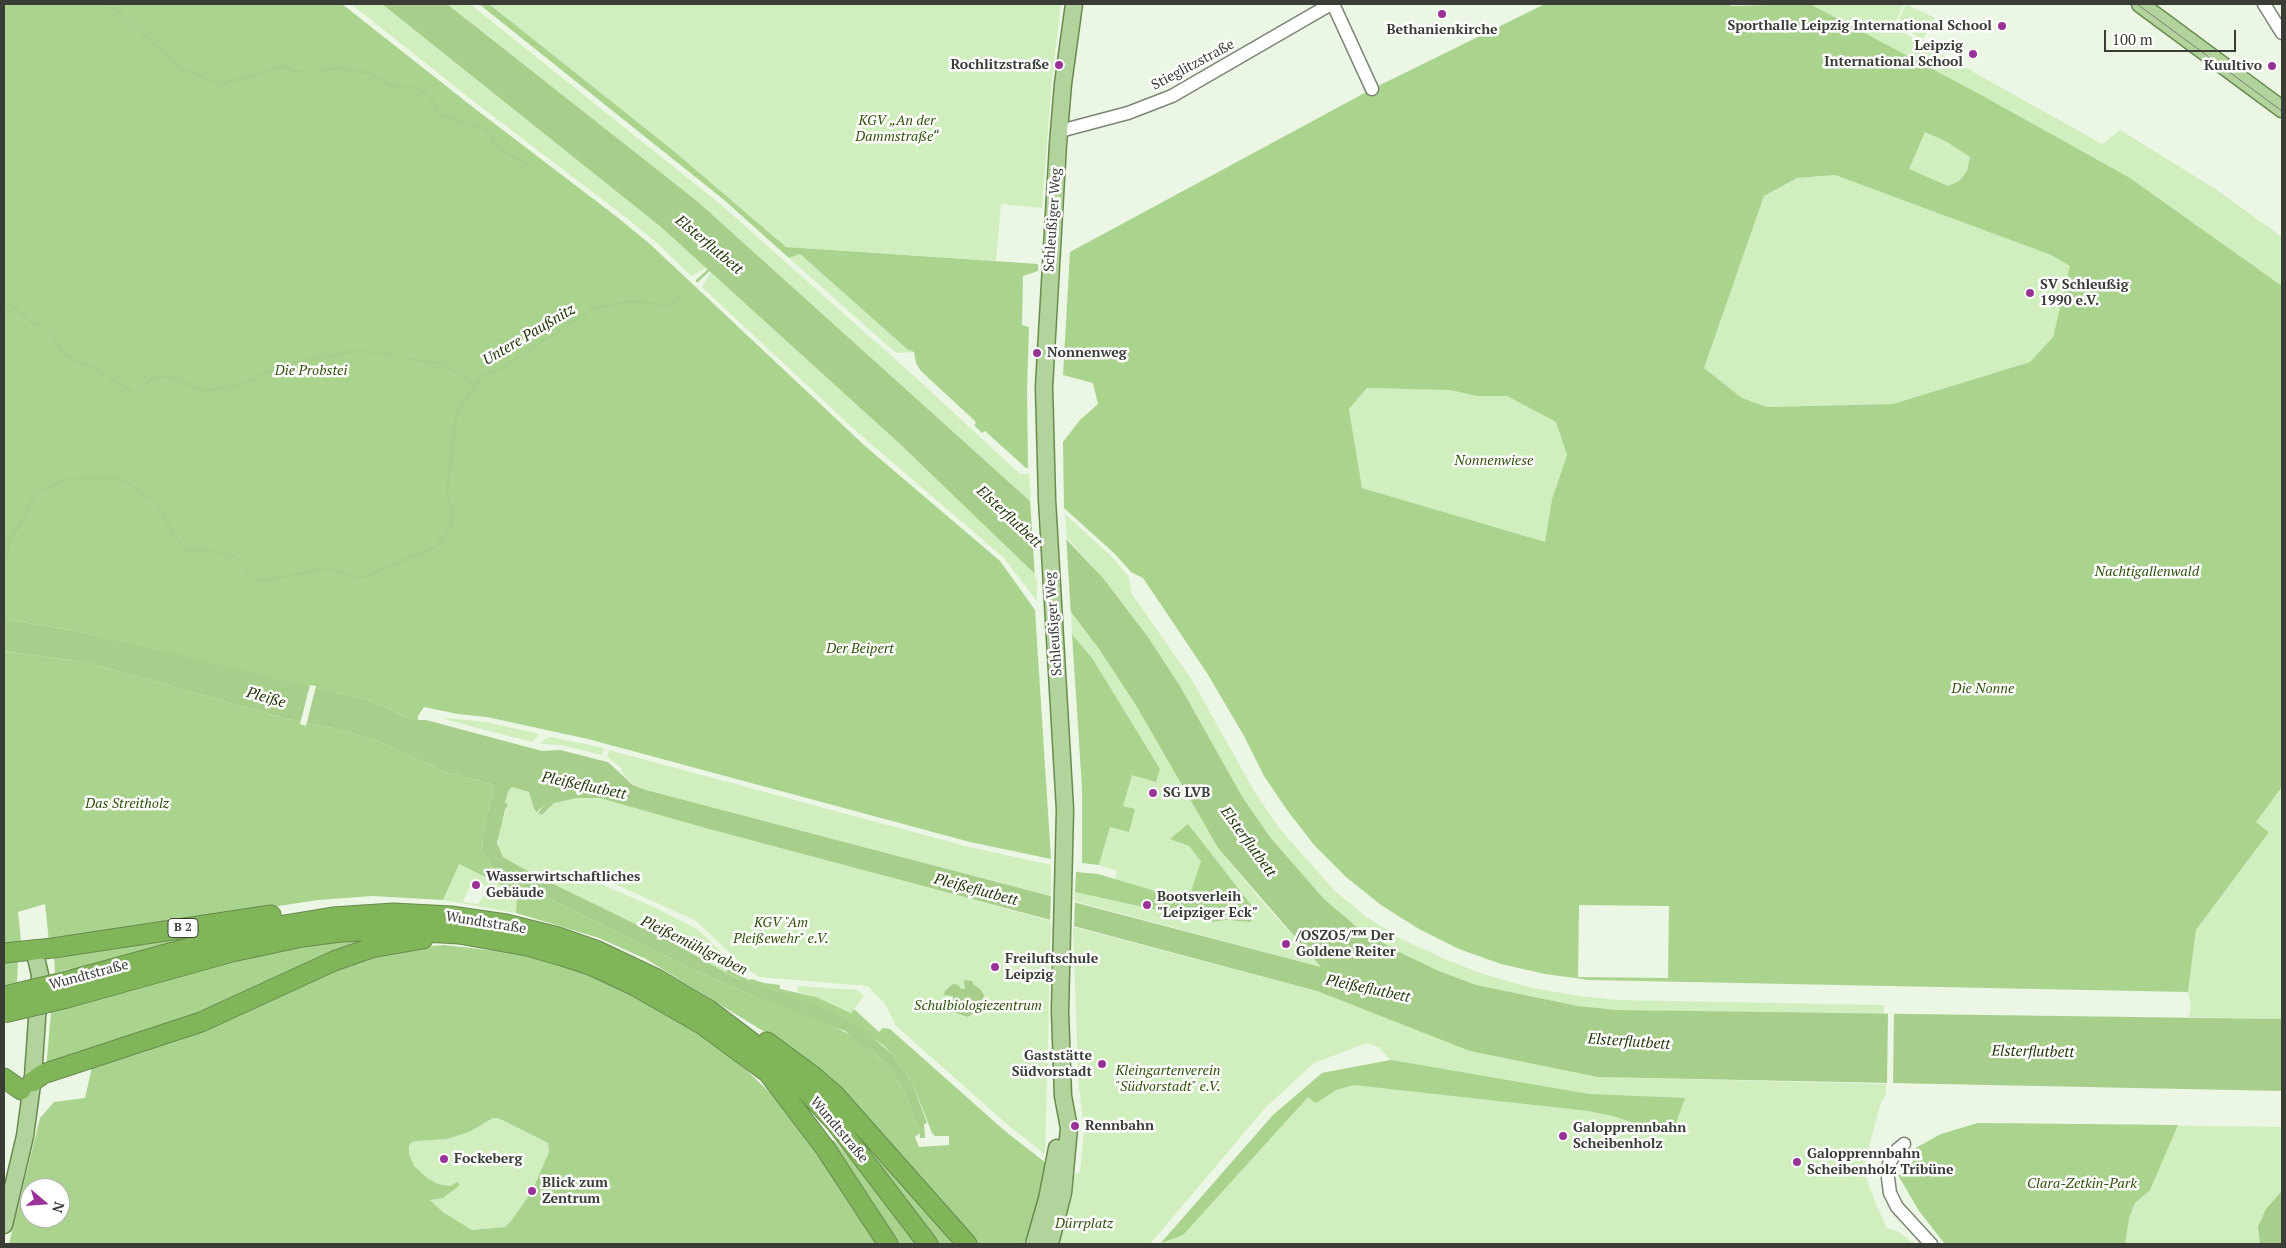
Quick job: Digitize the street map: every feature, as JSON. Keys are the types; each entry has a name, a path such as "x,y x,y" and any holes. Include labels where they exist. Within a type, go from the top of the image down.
{"highway":[{"name":"Wundtstraße","path":"4,1014 68,990 254,930 333,916 424,914 479,920 532,930 598,951 639,970 710,1010 758,1047 807,1092 835,1122 928,1244"},
{"name":"B 2","path":"4,953 275,915 333,916"},
{"name":"Wundtstraße","path":"4,996 68,990 232,952 341,932 390,930 460,934 536,949 584,964 617,978 643,990 704,1025 765,1069 829,1128 884,1187"},
{"path":"4,1078 26,1086 43,1074 201,1022 334,961 371,948 460,934"},
{"path":"710,1010 765,1040 807,1071 835,1095 968,1244"},
{"path":"765,1069 825,1148 861,1200 888,1244"}],"main road":[{"name":"Schleußiger Weg","path":"1034,1244 1055,1167 1063,1096 1061,950 1065,810 1047,500 1044,388 1060,131 1074,4"},
{"path":"2140,4 2282,109"},
{"path":"4,1225 25,1136 26,1086 40,975 34,950"},
{"path":"4,1176 26,1086"},
{"name":"Schleußiger Weg","path":"1050,1244 1062,1199 1069,1128 1063,1096"}],"street":[{"name":"Stieglitzstraße","path":"1060,131 1128,113 1172,96 1332,4"},
{"path":"1332,4 1372,89"},
{"path":"2264,4 2282,33"},
{"path":"1904,1144 1897,1150 1889,1164 1889,1185 1897,1208 1932,1244"}],"green space":[{"name":"Die Probstei","path":"4,4 342,4 617,217 651,245 865,446 1000,561 1035,610 1051,859 970,842 588,739 487,717 458,714 424,707 418,716 418,720 413,720 371,701 86,633 4,619"},
{"path":"351,4 382,4 661,227 707,268 691,276 655,241 620,213 477,104"},
{"path":"447,4 470,4 719,203 913,375 1020,474 1029,474 1031,502 697,201"},
{"path":"479,4 489,4 675,152 786,247 1038,264 1038,271 1023,276 1022,325 1029,327 1027,389 1028,468 985,431 982,433 974,425 976,422 921,371 916,363 914,352 907,349 800,254 789,258 723,199"},
{"name":"KGV „An der Dammstraße“","path":"489,4 1061,4 1052,79 1042,208 1001,204 996,261 786,247 675,152"},
{"name":"Die Nonne","path":"1545,4 1729,4 1731,6 1810,4 1981,95 2130,178 2282,286 2282,787 2256,822 2269,832 2196,930 2188,992 1589,980 1545,974 1501,964 1459,949 1419,929 1381,905 1346,877 1314,845 1264,776 1244,736 1207,673 1143,578 1131,572 1115,554 1064,508 1063,442 1080,420 1098,404 1093,383 1063,375 1070,252 1372,89","holes":["1925,132 1947,142 1970,157 1967,171 1959,181 1948,186 1909,169","1835,175 2051,255 2070,266 2053,337 2030,362 1893,404 1767,407 1742,398 1704,368 1764,196 1797,178","1367,388 1450,390 1477,396 1507,396 1556,422 1567,455 1552,499 1545,542 1362,488 1349,409","1579,905 1669,906 1668,978 1578,977"]},
{"path":"1810,4 1904,4 1893,27 2102,144 2120,130 2217,190 2282,237 2282,286 2130,178"},
{"path":"1906,4 1935,18 1923,39 1896,25"},
{"path":"1925,132 1947,142 1970,157 1967,171 1959,181 1948,187 1908,169"},
{"path":"1835,175 2051,255 2071,266 2053,337 2030,362 1893,404 1767,407 1742,398 1704,368 1764,196 1797,178"},
{"path":"800,254 907,349 914,352 897,353 888,346 789,258"},
{"path":"711,272 901,445 1037,576 1037,601 1004,558 856,431 702,287"},
{"name":"Nonnenwiese","path":"1367,388 1450,390 1477,396 1507,396 1556,422 1567,455 1552,499 1545,543 1362,488 1349,409"},
{"path":"1065,514 1111,556 1128,576 1132,594 1192,680 1254,791 1280,829 1334,890 1365,916 1401,939 1480,973 1532,988 1580,996 1618,1000 1884,1005 1884,1015 1617,1010 1578,1006 1476,985 1439,971 1395,950 1357,927 1324,899 1270,837 1243,798 1180,686 1148,637 1103,578 1067,538"},
{"path":"1071,612 1099,649 1137,707 1218,848 1259,898 1321,967 1074,901 1075,892 1109,899 1117,871 1099,865 1130,759 1092,658 1072,634","holes":["1255,910 1251,922 1226,920 1212,922"]},
{"path":"1072,634 1092,658 1160,769 1156,782 1132,775 1123,806 1135,809 1129,832 1110,827 1099,865 1082,863 1082,788"},
{"name":"Das Streitholz","path":"4,651 89,663 287,719 332,728 376,740 445,772 491,784 493,791 482,837 483,853 493,868 521,885 701,973 744,992 825,1022 858,1039 889,1067 903,1089 917,1125 919,1125 920,1133 915,1137 919,1147 949,1145 949,1136 935,1136 932,1133 912,1082 893,1055 883,1045 842,1016 736,978 726,972 728,969 749,980 780,985 780,989 816,997 851,1013 854,1009 879,1032 883,1028 890,1029 1005,1131 1046,1163 1046,1171 1030,1230 1023,1244 977,1244 934,1195 788,1048 763,1031 646,959 599,938 516,913 517,893 459,864 443,900 372,896 318,900 49,941 45,904 18,912 21,941 4,945"},
{"path":"444,719 486,722 536,733 538,736 532,742"},
{"path":"550,737 604,748 602,755 561,745 541,744"},
{"path":"609,750 969,847 1051,865 1051,896 646,790 636,786 620,772 622,769 607,757"},
{"name":"Schulbiologiezentrum","path":"512,787 529,792 534,809 542,816 554,803 577,798 600,798 1051,921 1045,1154 1009,1126 896,1026 886,1005 868,986 759,977 748,970 696,921 591,873 589,879 654,907 697,929 733,963 726,972 666,939 533,874 503,857 499,849 498,834 508,805 505,803 509,790"},
{"path":"2282,787 2282,1019 2189,1017 2191,1006 2188,992 2196,930 2269,832 2256,822"},
{"path":"1188,824 1255,910 1251,922 1226,920 1212,922 1075,892 1076,872 1098,874 1188,901 1201,861 1189,846 1170,839"},
{"path":"458,864 517,893 516,913 443,900","holes":["475,880 489,889 478,904 463,902"]},
{"path":"246,923 70,972 70,969 55,973 54,952"},
{"path":"1073,927 1317,991 1360,1008 1598,1077 1886,1084 1886,1094 1881,1102 1866,1157 1866,1177 1887,1228 1899,1232 1915,1244 1160,1244 1273,1115 1322,1073 1390,1060 1380,1048 1367,1043 1314,1063 1265,1108 1150,1244 1058,1244 1066,1215 1073,1176 1080,1172 1084,1130 1078,1077"},
{"path":"373,937 200,1018 46,1070 51,1012 292,945"},
{"path":"444,945 532,955 584,972 677,1017 736,1060 790,1112 882,1244 9,1244 20,1199 20,1228 70,1228 70,1178 25,1178 40,1118 54,1102 85,1098 92,1067 208,1029 344,967 405,948","holes":["493,1118 498,1118 548,1143 549,1152 532,1191 511,1221 505,1227 472,1230 443,1212 430,1200 443,1198 460,1185 457,1182 450,1186 438,1184 427,1178 414,1166 409,1154 409,1146 412,1142 447,1139 469,1132"]},
{"path":"4,957 18,960 17,982 4,985"},
{"name":"KGV \"Am Pleißewehr\" e.V.","path":"798,986 857,990 864,996 851,1013 816,997 797,992"},
{"path":"1391,1060 1589,1094 1685,1098 1675,1126 1670,1130 1659,1131 1613,1116 1589,1111 1354,1085 1336,1090 1316,1103 1308,1097 1183,1235 1161,1243 1273,1115 1322,1073"},
{"path":"814,1081 964,1244 938,1244"},
{"path":"493,1118 498,1118 548,1143 549,1152 532,1191 511,1221 505,1227 472,1230 443,1212 430,1200 443,1198 456,1182 450,1186 438,1184 427,1178 413,1166 409,1154 409,1146 412,1142 447,1139 469,1132"},
{"name":"Clara-Zetkin-Park","path":"1978,1123 2282,1127 2282,1244 1945,1244 1919,1211 1898,1175 1913,1167 1912,1150 1941,1134"},
{"name":"Clara-Zetkin-Park","path":"1978,1123 2178,1125 2150,1190 2135,1203 2129,1218 2125,1244 1945,1244 1919,1211 1898,1175 1913,1167 1912,1150 1941,1134"},
{"path":"834,1140 919,1244 894,1244 829,1145"}],"water":[{"path":"382,4 447,4 697,201 1031,502 1103,578 1148,637 1180,686 1243,798 1270,837 1324,899 1357,927 1395,950 1439,971 1476,985 1578,1006 1617,1010 2282,1019 2282,1091 1598,1077 1470,1051 1317,991 600,798 577,798 554,803 542,815 538,813 545,804 537,812 534,809 529,792 512,787 509,790 505,802 508,805 497,843 503,857 533,874 666,939 736,978 819,1006 842,1016 864,1030 893,1055 912,1082 927,1123 924,1124 925,1138 920,1138 919,1125 917,1125 903,1089 889,1067 845,1031 744,992 701,973 521,885 493,868 483,853 482,837 493,791 491,784 445,772 376,740 332,728 287,719 89,663 4,651 4,619 86,633 189,657 371,701 413,720 426,720 542,751 561,750 608,762 633,785 646,790 1321,967 1218,848 1137,707 1099,649 1071,612 1037,576 901,445 661,227"},
{"path":"964,980 972,981 984,995 982,1001 976,1006 975,1012 968,1017 950,1011 949,1005 953,1000 953,996 944,995 945,991 953,984 958,985 961,989 965,989"},
{"path":"2282,1191 2282,1244 2260,1244 2258,1227 2266,1209"}],"pier":[{"path":"1030,498 1066,534 1071,617 1035,578"},
{"path":"310,685 316,686 306,726 300,724"},
{"path":"561,748 609,760 634,784 608,762 561,750"},
{"path":"1051,893 1075,899 1074,929 1050,923"},
{"path":"1888,1012 1894,1012 1893,1087 1887,1087"}],"waterway":[{"path":"110,4 182,69 222,84 284,66 298,72 318,72 336,68 370,73 391,86 417,88 432,99 440,114 467,124"},
{"path":"472,125 486,129 499,149 530,166"},
{"name":"Elsterflutbett","path":"697,281 711,268"},
{"name":"Untere Paußnitz","path":"4,540 11,536 21,524 34,497 43,489 70,479 119,478 156,502 185,550 215,551 235,557 247,573 261,581 330,568 354,577 363,577 433,548 444,538 451,526 452,513 447,493 455,424 459,409 482,376 501,368 592,309 631,301 668,306 681,297"},
{"path":"8,303 30,321 48,330 66,356 95,368 137,395 151,379 168,376 205,391 239,385 287,364 355,351 395,354"},
{"path":"405,358 446,365 474,385"},
{"path":"7,558 11,537"}],"tram line":[{"path":"2137,4 2282,111"}],"place":[{"name":"Bethanienkirche","path":"1442,14"},
{"name":"Sporthalle Leipzig International School","path":"2002,26"},
{"name":"Leipzig International School","path":"1973,54"},
{"name":"Rochlitzstraße","path":"1059,65"},
{"name":"Kuultivo","path":"2272,66"},
{"name":"SV Schleußig 1990 e.V.","path":"2030,293"},
{"name":"Nonnenweg","path":"1037,353"},
{"name":"SG LVB","path":"1153,793"},
{"name":"Wasserwirtschaftliches Gebäude","path":"476,885"},
{"name":"Bootsverleih \"Leipziger Eck\"","path":"1147,905"},
{"name":"/OSZO5/™ Der Goldene Reiter","path":"1286,944"},
{"name":"Freiluftschule Leipzig","path":"995,967"},
{"name":"Gaststätte Südvorstadt","path":"1102,1064"},
{"name":"Rennbahn","path":"1075,1126"},
{"name":"Galopprennbahn Scheibenholz","path":"1563,1136"},
{"name":"Fockeberg","path":"444,1159"},
{"name":"Galopprennbahn Scheibenholz Tribüne","path":"1797,1162"},
{"name":"Blick zum Zentrum","path":"532,1191"}],"park label":[{"name":"Nachtigallenwald","path":"2147,572"},
{"name":"Der Beipert","path":"860,649"},
{"name":"Kleingartenverein \"Südvorstadt\" e.V.","path":"1168,1080"},
{"name":"Dürrplatz","path":"1084,1224"}],"water label":[{"name":"Pleiße","path":"266,698"},
{"name":"Pleißeflutbett","path":"584,786"},
{"name":"Pleißeflutbett","path":"976,890"},
{"name":"Pleißemühlgraben","path":"694,946"},
{"name":"Pleißeflutbett","path":"1368,989"}]}
